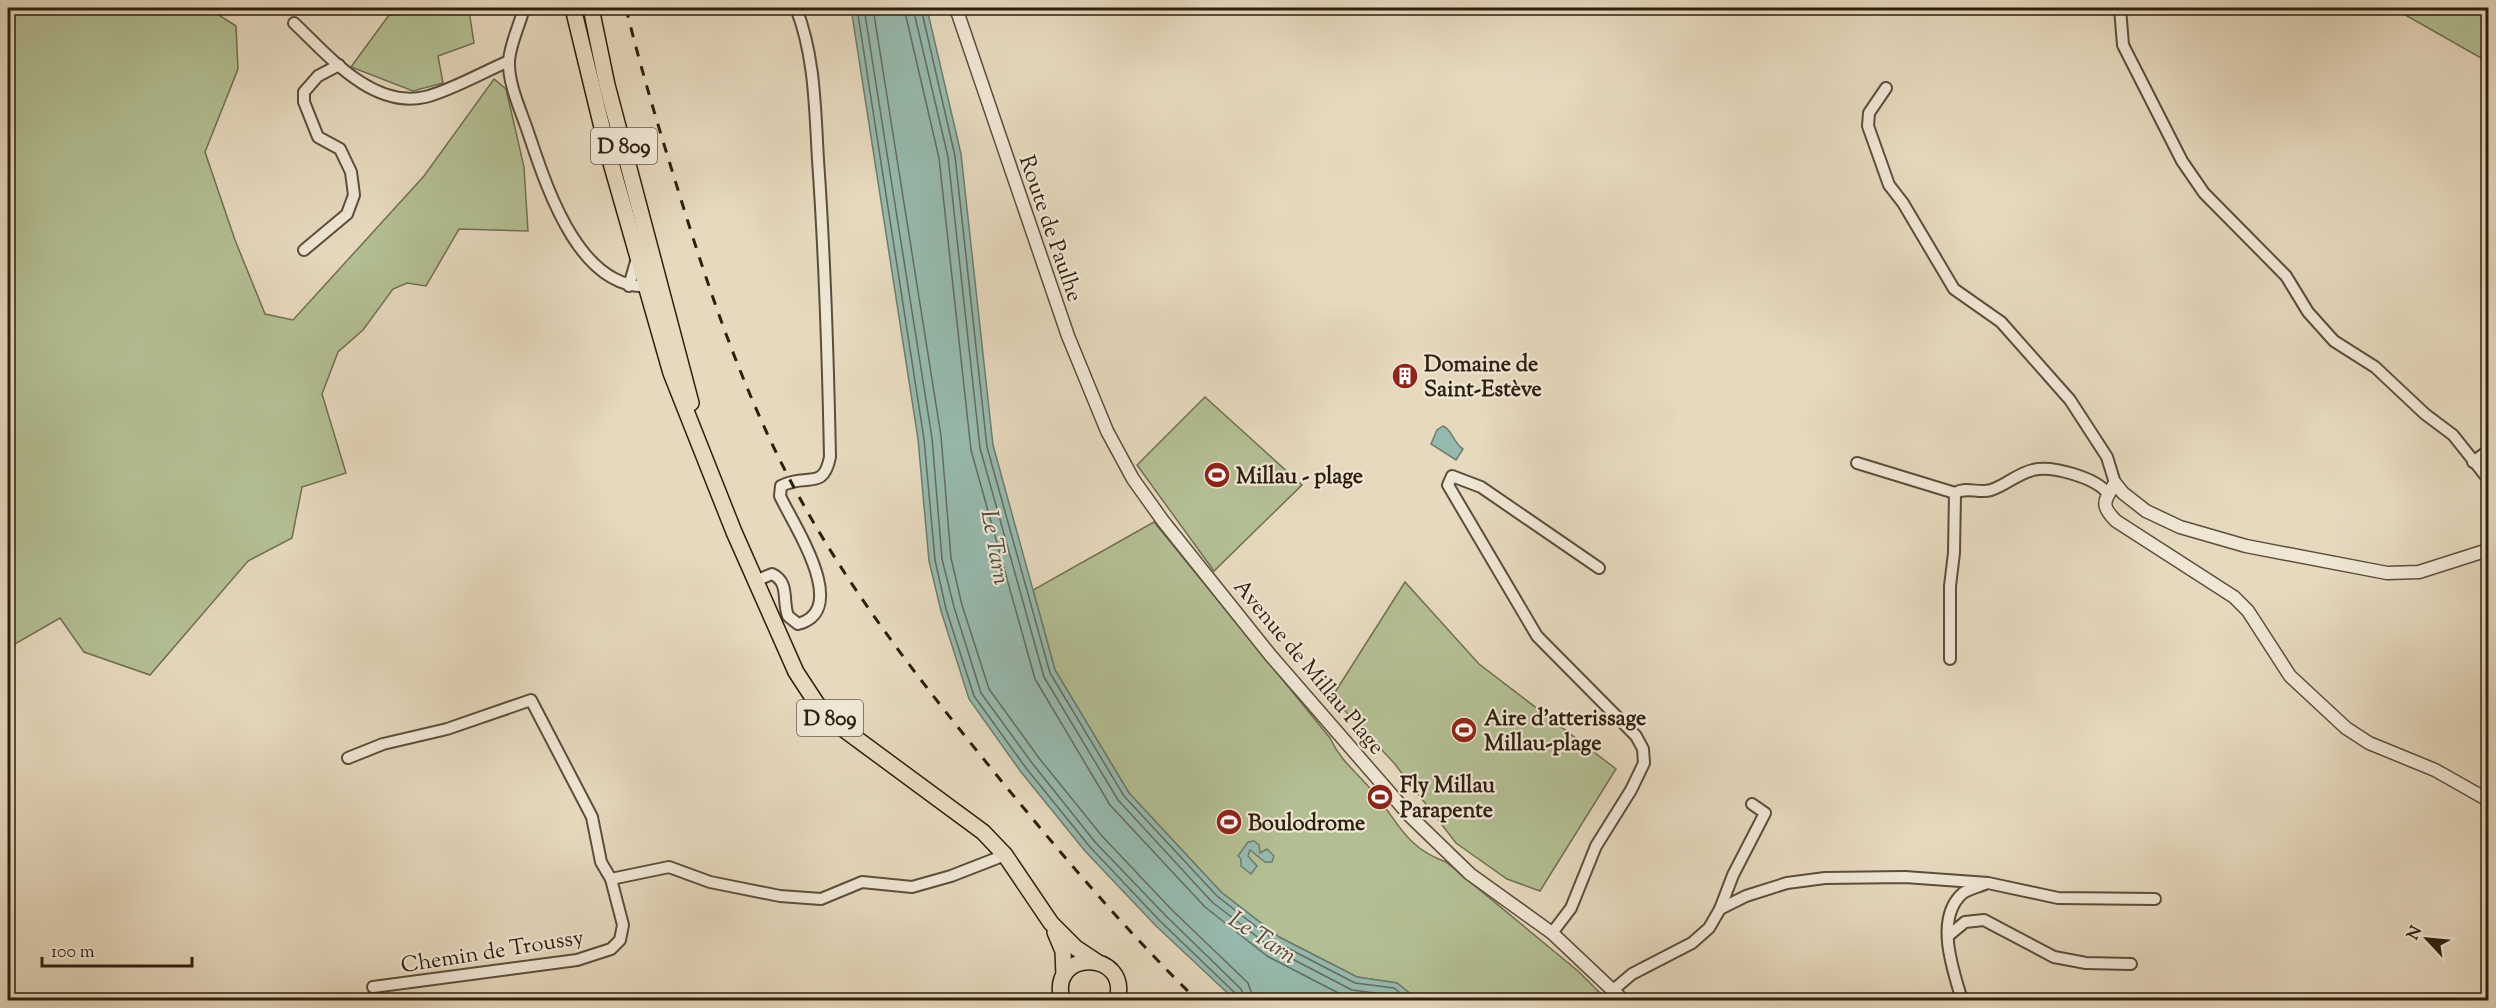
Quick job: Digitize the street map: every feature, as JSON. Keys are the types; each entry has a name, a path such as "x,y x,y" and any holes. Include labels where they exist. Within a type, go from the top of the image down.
{"main road":[{"name":"D 809","path":"573,8 602,129 644,286 701,444 755,580 796,672 817,704 858,740 983,832 1005,855 1051,923 1063,951 1059,991"},
{"name":"D 809","path":"591,8 644,286"},
{"name":"D 809","path":"1051,923 1076,948 1097,962"},
{"path":"1059,991 1080,963 1097,962 1108,968 1116,978 1117,1000"}],"street":[{"path":"524,8 509,61 516,97 559,216 592,262 644,286"},
{"path":"755,580 772,574 780,579 784,584 788,616 798,624 809,621 820,607 822,592 815,569 780,496 781,486 790,481 819,480 827,473 830,457 827,322 813,76 802,23 796,8"},
{"name":"Route de Paulhe","path":"956,8 1045,275 1091,395 1120,458"},
{"path":"2120,8 2122,45 2182,161 2204,193 2286,276 2308,312 2334,341 2375,367 2425,414 2453,435 2488,479"},
{"path":"294,23 355,79 375,90 398,97 424,97 509,61"},
{"path":"304,250 347,214 354,195 351,172 340,149 318,137 304,102 304,92 318,76 339,65"},
{"path":"1886,88 1873,104 1868,126 1889,185 1903,203 1954,289 2001,322 2070,400 2107,457 2115,483 2123,494 2161,520 2198,533 2246,546 2386,573 2419,572 2488,550"},
{"path":"2473,462 2488,451"},
{"name":"Avenue de Millau Plage","path":"1120,458 1163,521 1200,569 1410,816 1470,874 1552,933 1623,1000"},
{"path":"1857,463 1955,493"},
{"path":"1955,493 1961,489 1990,491 2032,470 2042,469 2097,482 2108,494"},
{"path":"1552,933 1571,908 1596,846 1631,790 1644,764 1643,748 1636,736 1537,636 1448,484 1452,476 1481,487 1599,568"},
{"path":"2115,483 2104,501 2105,507 2116,521 2234,597 2248,611 2290,676 2346,728 2369,743 2435,770 2488,800"},
{"path":"1950,659 1950,586 1954,553 1955,493"},
{"path":"348,758 383,744 447,729 531,700 592,817 601,862 611,879 669,867 710,882 780,896 821,899 862,882 912,887 951,876 1005,855"},
{"path":"1612,991 1632,974 1692,943 1709,928 1765,813 1752,804"},
{"path":"1720,909 1756,893 1787,883 1825,878 1905,878 1988,883 2058,898 2156,899"},
{"name":"Chemin de Troussy","path":"373,987 434,980 484,970 527,968 577,960 611,949 620,940 623,925 611,879"},
{"path":"1962,1000 1953,971 1948,936 1950,909 1964,892 1988,883"},
{"path":"1948,936 1965,922 1984,920 2054,957 2086,963 2131,964"}],"green space":[{"path":"8,8 208,8 236,26 238,69 205,152 235,240 265,314 293,320 424,176 494,79 506,89 524,167 528,231 459,229 426,286 407,283 393,289 363,330 338,352 322,394 346,473 302,487 292,538 248,561 150,675 84,652 60,618 8,648"},
{"path":"2393,8 2488,8 2488,62"},
{"path":"469,11 474,43 438,56 443,83 413,91 351,67 389,15"},
{"name":"Millau - plage","path":"1205,397 1302,485 1214,571 1137,465"},
{"path":"1154,522 1330,738 1345,761 1374,793 1404,834 1421,850 1446,862 1578,971 1607,1000 1418,1000 1397,983 1357,977 1279,937 1221,892 1129,793 1055,670 1033,590"},
{"name":"Aire d'atterissage Millau-plage","path":"1405,582 1479,664 1616,769 1540,891 1507,879 1456,843 1394,763 1332,697"}],"water":[{"name":"Le Tarn","path":"851,8 926,8 928,13 961,154 993,445 1055,670 1129,793 1221,892 1279,937 1357,977 1397,983 1418,1000 1235,1000 1156,926 1085,851 1021,772 969,699 941,611 929,561 918,439"},
{"path":"1443,426 1449,430 1463,449 1456,460 1431,444 1437,430"},
{"path":"1254,841 1259,845 1260,853 1267,849 1274,856 1272,862 1265,862 1250,850 1248,856 1257,866 1251,874 1241,866 1241,859 1238,856 1248,842"}],"railway":[{"path":"626,8 665,147 722,323 760,419 798,495 849,580 877,621 968,739 1095,892 1197,1000"}],"place":[{"name":"Domaine de Saint-Estève","path":"1405,376"},
{"name":"Millau - plage","path":"1217,475"},
{"name":"Aire d'atterissage Millau-plage","path":"1464,730"},
{"name":"Fly Millau Parapente","path":"1380,797"},
{"name":"Boulodrome","path":"1229,822"}]}
